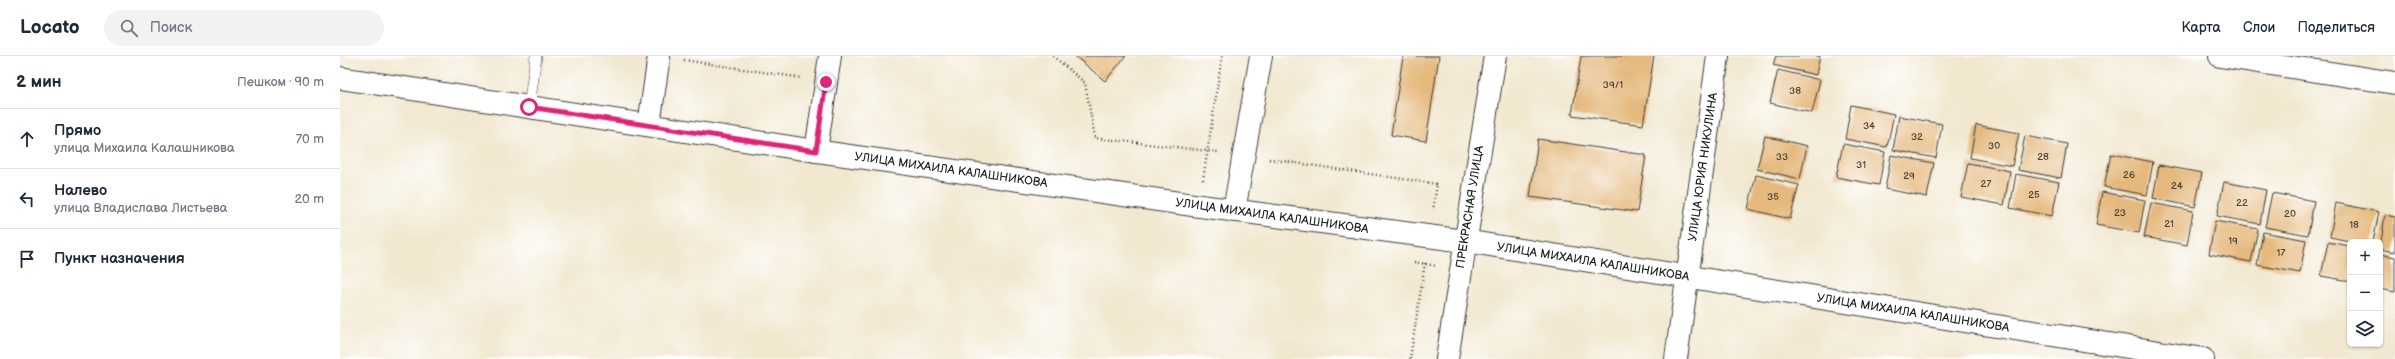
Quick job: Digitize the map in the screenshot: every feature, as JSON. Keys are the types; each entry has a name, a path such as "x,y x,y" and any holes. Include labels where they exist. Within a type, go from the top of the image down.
{"street":[{"path":"649,125 659,56"},
{"path":"816,151 830,56"},
{"path":"1234,211 1261,56"},
{"name":"ПРЕКРАСНАЯ УЛИЦА","path":"1447,359 1495,56"},
{"name":"УЛИЦА ЮРИЯ НИКУЛИНА","path":"1676,359 1718,56"},
{"path":"2220,56 2395,82"},
{"name":"УЛИЦА МИХАИЛА КАЛАШНИКОВА","path":"340,78 816,151 1234,211 1465,241 2203,359"}],"lane":[{"path":"529,107 536,56"}],"path":[{"path":"659,56 826,82"},
{"path":"1053,56 1085,83 1094,138 1244,155 1437,184 1410,359"}],"building":[{"path":"1075,56 1126,56 1105,81"},
{"path":"1403,56 1439,56 1426,141 1391,135"},
{"path":"1581,56 1654,56 1643,125 1572,115"},
{"path":"1776,56 1820,56 1816,75 1773,65"},
{"path":"1778,70 1820,80 1812,113 1770,103"},
{"path":"1851,105 1894,114 1887,147 1845,139"},
{"path":"1899,116 1942,124 1936,158 1893,150"},
{"path":"1976,125 2019,133 2012,166 1970,158"},
{"path":"1765,136 1807,146 1800,179 1757,169"},
{"path":"2025,136 2067,144 2061,178 2018,170"},
{"path":"1538,139 1646,155 1637,212 1530,197"},
{"path":"1843,144 1885,152 1879,185 1836,177"},
{"path":"2111,154 2153,162 2147,195 2104,187"},
{"path":"1891,155 1934,163 1927,197 1885,189"},
{"path":"1968,163 2010,171 2004,205 1961,197"},
{"path":"2159,165 2202,173 2195,207 2153,198"},
{"path":"2016,174 2059,182 2052,216 2010,208"},
{"path":"1756,175 1799,185 1790,219 1748,209"},
{"path":"2224,182 2266,190 2260,224 2217,216"},
{"path":"2102,192 2145,200 2139,233 2096,225"},
{"path":"2272,193 2314,201 2308,235 2265,227"},
{"path":"2151,203 2193,211 2187,245 2144,237"},
{"path":"2336,203 2379,212 2374,239 2347,239 2347,241 2330,237"},
{"path":"2385,215 2395,217 2395,252 2383,250 2383,239 2381,239"},
{"path":"2215,221 2258,229 2251,262 2209,254"},
{"path":"2263,232 2306,240 2300,273 2257,265"},
{"path":"2328,242 2347,245 2347,280 2321,276"},
{"path":"2383,255 2395,257 2395,292 2383,290"}],"route":[{"path":"529,107 816,151 826,82"}]}
